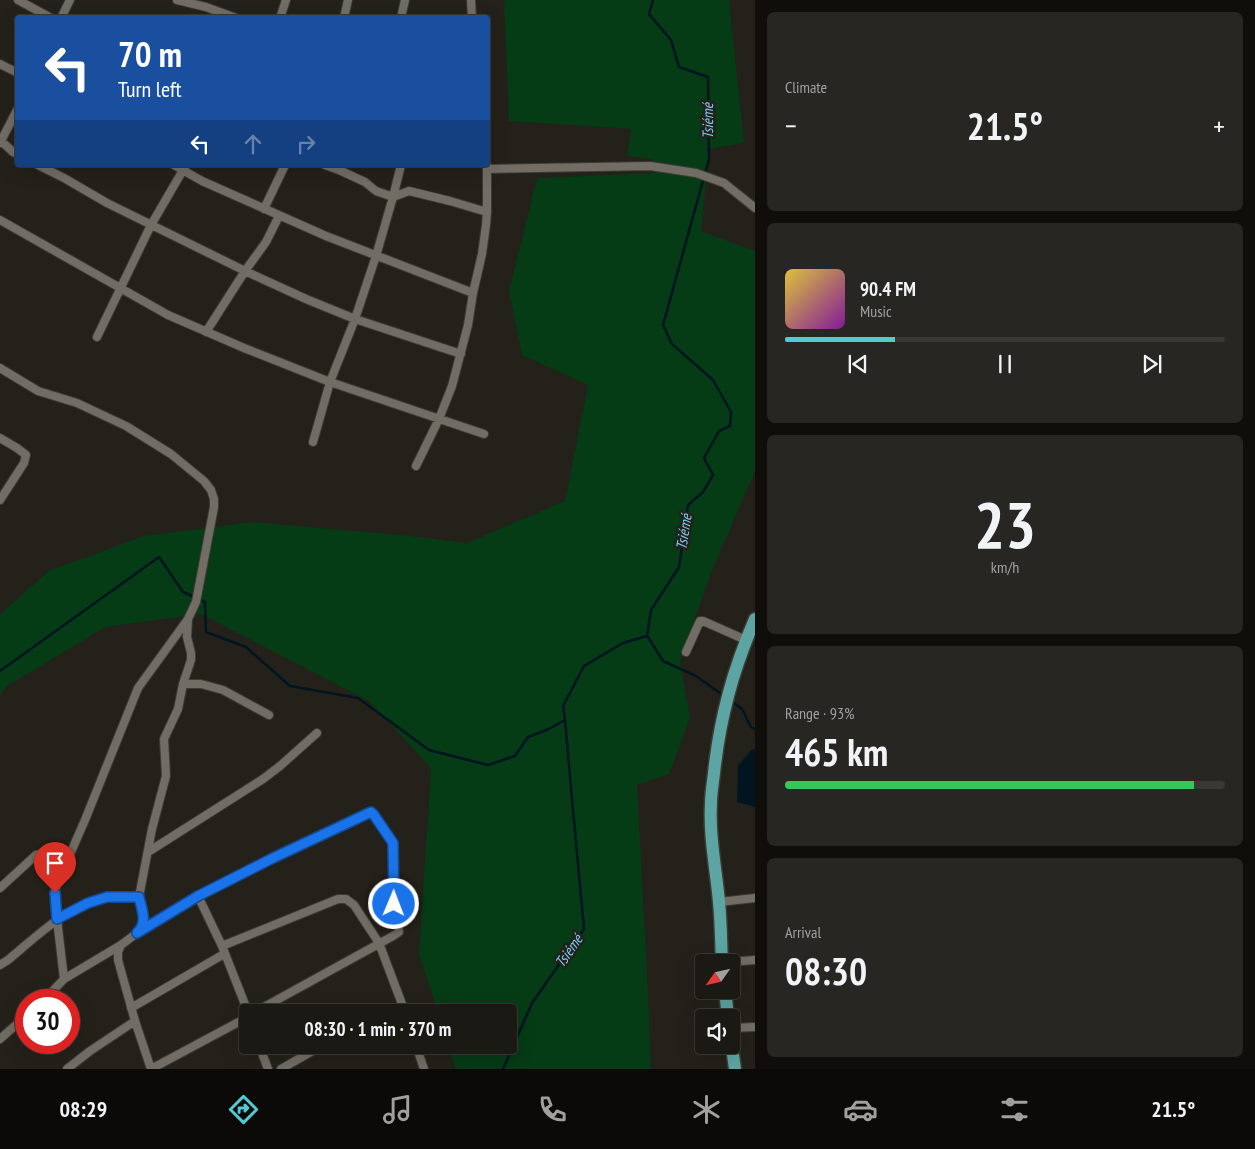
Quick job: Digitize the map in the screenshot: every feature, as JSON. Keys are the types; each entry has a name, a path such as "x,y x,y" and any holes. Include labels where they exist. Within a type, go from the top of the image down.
{"main road":[{"path":"722,954 719,902 712,849 711,802 716,751 729,689 755,618"},
{"path":"733,1054 735,1069"}],"street":[{"path":"18,0 46,15"},
{"path":"62,15 70,0"},
{"path":"177,0 207,4 230,15"},
{"path":"281,15 286,0"},
{"path":"345,15 348,0"},
{"path":"402,15 405,0"},
{"path":"471,0 472,15"},
{"path":"0,64 15,72"},
{"path":"15,114 0,142 15,153"},
{"path":"490,167 650,166 696,173 724,183 755,208"},
{"path":"42,167 107,203 244,271 306,299 356,319 461,354"},
{"path":"264,209 283,167"},
{"path":"340,167 376,191 393,197 409,191 487,212"},
{"path":"313,442 330,382 356,319 400,167"},
{"path":"416,466 439,419 452,386 468,325 482,254 487,212 487,167"},
{"path":"97,337 151,225 185,168 202,182 279,216 473,293"},
{"path":"206,332 244,271 266,242 279,216"},
{"path":"0,220 168,315 206,332 330,382 484,434"},
{"path":"0,368 38,391 77,402 126,426 171,454 204,481 214,499 196,602 188,619 138,688 57,884 55,893 64,979"},
{"path":"0,438 26,455 24,463 0,500"},
{"path":"137,933 144,921 139,897 152,829 166,776 164,739 178,709 183,684 191,660 187,637 188,619"},
{"path":"686,652 700,621 746,640"},
{"path":"183,684 201,684 223,690 269,715"},
{"path":"148,852 263,779 317,733"},
{"path":"54,989 64,979 198,896 281,854 371,812 393,843 394,904 399,932 269,1004"},
{"path":"0,888 36,855 42,853 48,853 64,868"},
{"path":"198,896 222,946 245,1004"},
{"path":"0,965 57,919 88,903 107,897 139,897"},
{"path":"222,946 342,898 354,905 379,943 401,1004"},
{"path":"719,902 755,898"},
{"path":"121,945 118,952 118,960 151,1069 239,1022"},
{"path":"131,1008 224,954"},
{"path":"740,961 755,960"},
{"path":"67,1069 135,1021"},
{"path":"0,1039 15,1026"},
{"path":"740,1028 755,1027"},
{"path":"262,1054 268,1069"},
{"path":"280,1069 307,1054"},
{"path":"419,1054 424,1069"}],"green space":[{"path":"504,0 729,0 744,143 709,149 701,231 755,251 755,471 711,573 680,661 690,718 669,774 637,785 651,1069 455,1069 451,1054 517,1054 517,1004 435,1004 419,954 431,768 369,701 201,614 105,627 6,687 0,696 0,614 49,571 144,536 253,522 467,543 565,501 588,385 522,355 509,291 537,178 657,173 652,159 627,156 631,129 509,121"}],"water":[{"path":"752,749 755,750 755,807 737,802 738,766"}],"waterway":[{"name":"Tsiémé","path":"503,1069 532,1003 584,929 563,706 584,666 623,643 647,636 651,610 679,567 688,505 703,492 713,475 704,458 719,431 730,426 731,412 713,380 672,344 663,325 709,159 708,77 679,67 671,40 649,14 653,0"},
{"path":"0,671 159,557 183,592 194,597"},
{"path":"199,599 205,602 206,632 246,647 290,686 358,698 429,750 488,765 515,756 528,737 565,720"},
{"path":"648,637 663,661 696,676 724,696"},
{"path":"731,701 742,709 751,727 755,729"}],"route":[{"path":"55,893 57,919 88,903 107,897 139,897 144,921 137,933 198,896 371,812 393,843 394,904"}]}
